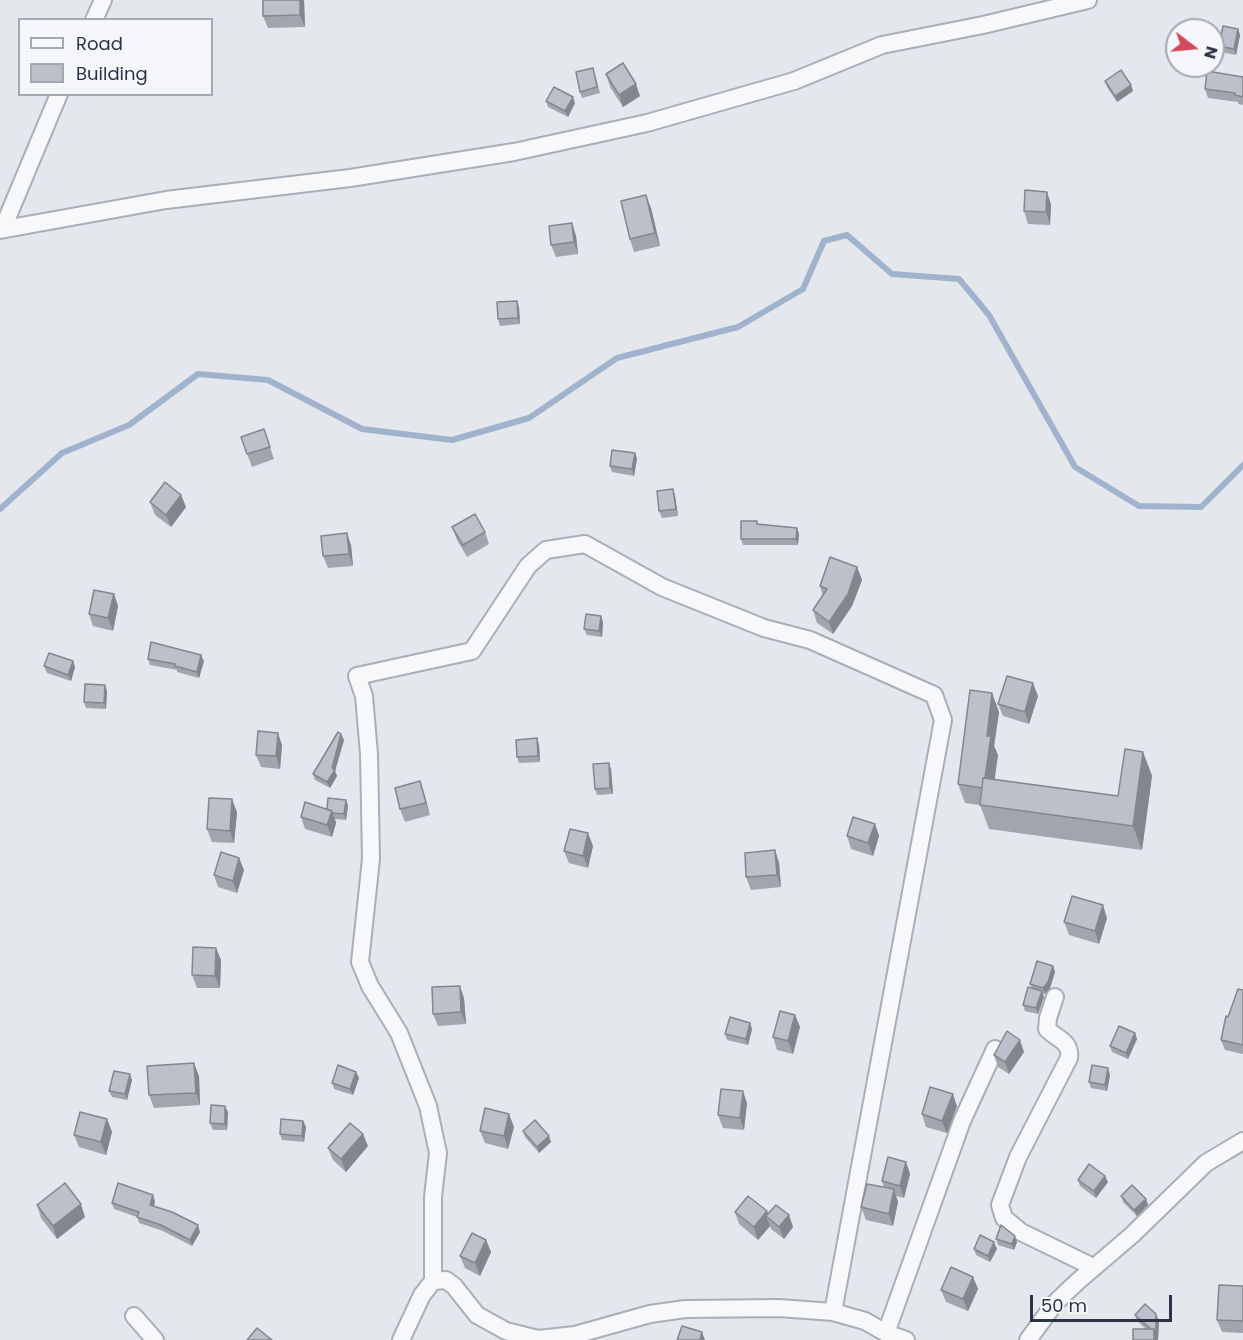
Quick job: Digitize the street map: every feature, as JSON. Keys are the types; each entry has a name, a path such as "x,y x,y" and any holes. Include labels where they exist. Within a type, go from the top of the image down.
{"street":[{"path":"95,18 103,0"},
{"path":"2,229 166,200 350,178 514,152 647,123 782,84 882,45 983,25 1088,0"},
{"path":"2,229 58,96"},
{"path":"401,1340 422,1294 433,1281 433,1197 438,1153 428,1106 399,1033 370,986 360,962 371,859 369,754 364,696 357,676 472,651 528,566 546,550 585,543 662,587 764,628 810,640 934,695 943,720 833,1312"},
{"path":"1055,997 1047,1029 1065,1041 1070,1050 1069,1058 1018,1157 1000,1205 1004,1218 1021,1232 1093,1267"},
{"path":"886,1333 962,1121 995,1049"},
{"path":"1028,1340 1055,1303 1093,1267 1132,1235 1206,1163 1243,1141"},
{"path":"433,1281 446,1280 454,1286 477,1315 506,1331 538,1339 575,1335 650,1314 685,1309 779,1308 833,1312 865,1321 886,1333 906,1340"},
{"path":"134,1316 155,1340"}],"building":[{"path":"263,0 300,0 300,15 263,16"},
{"path":"1225,26 1238,29 1234,49 1225,47"},
{"path":"623,63 636,84 619,95 606,74"},
{"path":"593,68 597,87 580,92 576,72"},
{"path":"1121,70 1131,85 1115,96 1105,81"},
{"path":"1225,74 1243,77 1243,97 1235,93 1205,89 1206,78 1225,78"},
{"path":"554,87 573,97 565,111 546,101"},
{"path":"1025,190 1047,192 1046,212 1024,211"},
{"path":"646,195 655,233 630,239 621,201"},
{"path":"572,223 574,242 551,245 549,226"},
{"path":"517,301 518,318 498,319 497,302"},
{"path":"264,429 270,447 247,454 241,437"},
{"path":"612,450 635,453 632,469 610,466"},
{"path":"165,482 181,495 166,515 150,502"},
{"path":"673,489 676,509 659,511 657,491"},
{"path":"475,514 485,532 463,545 452,527"},
{"path":"741,521 757,521 757,524 797,528 796,539 741,539"},
{"path":"347,533 349,554 323,556 321,536"},
{"path":"830,557 857,567 848,594 829,622 813,610 827,589 820,586"},
{"path":"94,590 114,594 108,618 89,614"},
{"path":"586,614 601,616 599,631 584,629"},
{"path":"151,642 201,655 197,672 175,666 175,664 148,659"},
{"path":"49,653 73,661 68,675 44,666"},
{"path":"1007,676 1033,683 1025,712 998,704"},
{"path":"85,684 105,685 104,703 84,702"},
{"path":"970,690 992,693 987,736 991,736 982,788 958,784"},
{"path":"258,731 278,733 276,756 256,755"},
{"path":"338,732 341,734 332,768 335,770 327,782 313,774"},
{"path":"537,738 538,756 517,757 516,740"},
{"path":"1125,749 1143,752 1133,826 980,805 983,778 1118,796"},
{"path":"609,763 610,788 595,789 593,764"},
{"path":"420,781 426,803 400,809 395,788"},
{"path":"209,798 232,799 230,831 207,829"},
{"path":"328,798 346,800 344,814 332,813 327,809"},
{"path":"305,802 332,811 327,825 301,817"},
{"path":"853,817 875,824 868,843 847,836"},
{"path":"570,829 588,833 583,856 564,851"},
{"path":"775,850 777,875 746,877 745,853"},
{"path":"221,852 239,858 233,881 214,875"},
{"path":"1072,896 1103,905 1095,931 1064,922"},
{"path":"193,947 216,948 215,976 192,975"},
{"path":"1037,961 1053,966 1048,982 1043,988 1030,984"},
{"path":"460,986 461,1012 433,1014 432,987"},
{"path":"1028,987 1042,991 1036,1008 1023,1005"},
{"path":"1238,989 1243,990 1243,1045 1221,1040 1226,1016 1228,1017"},
{"path":"780,1011 795,1015 788,1041 773,1037"},
{"path":"730,1017 750,1023 746,1039 725,1034"},
{"path":"1119,1026 1135,1033 1126,1053 1110,1046"},
{"path":"1007,1031 1020,1040 1005,1062 994,1055"},
{"path":"194,1063 196,1093 149,1095 147,1066"},
{"path":"338,1065 356,1072 350,1089 332,1083"},
{"path":"1092,1065 1108,1068 1105,1085 1089,1082"},
{"path":"114,1071 130,1074 125,1094 109,1091"},
{"path":"930,1087 953,1094 942,1121 922,1114"},
{"path":"721,1089 743,1091 740,1118 718,1115"},
{"path":"211,1105 225,1106 225,1124 210,1123"},
{"path":"485,1108 509,1114 504,1136 480,1131"},
{"path":"80,1112 107,1119 101,1142 74,1135"},
{"path":"281,1119 303,1121 302,1136 280,1134"},
{"path":"535,1120 549,1136 537,1147 523,1131"},
{"path":"350,1123 363,1134 341,1159 328,1148"},
{"path":"888,1157 906,1162 900,1186 882,1181"},
{"path":"1089,1164 1105,1176 1094,1191 1078,1180"},
{"path":"65,1183 81,1204 53,1226 37,1205"},
{"path":"118,1183 153,1195 150,1205 172,1212 198,1225 190,1240 161,1225 137,1217 139,1212 112,1203"},
{"path":"867,1184 894,1189 889,1214 861,1207"},
{"path":"1132,1185 1146,1199 1134,1210 1121,1196"},
{"path":"748,1196 767,1211 754,1227 735,1212"},
{"path":"776,1205 789,1215 779,1227 766,1216"},
{"path":"1001,1225 1015,1236 1012,1244 996,1239"},
{"path":"472,1233 486,1240 475,1263 460,1256"},
{"path":"980,1235 994,1242 988,1256 974,1249"},
{"path":"951,1267 973,1277 963,1299 941,1290"},
{"path":"1219,1285 1243,1286 1243,1321 1217,1320"},
{"path":"1145,1304 1156,1314 1156,1334 1154,1329 1135,1315"},
{"path":"682,1326 702,1332 700,1340 677,1340"},
{"path":"257,1328 272,1340 247,1340"},
{"path":"1133,1329 1154,1329 1154,1340 1133,1340"}],"waterway":[{"path":"0,509 62,453 129,425 198,374 268,380 362,429 452,440 529,418 617,358 738,327 803,289 824,241 847,235 892,274 959,279 989,315 1075,467 1139,506 1201,507 1243,465"}]}
